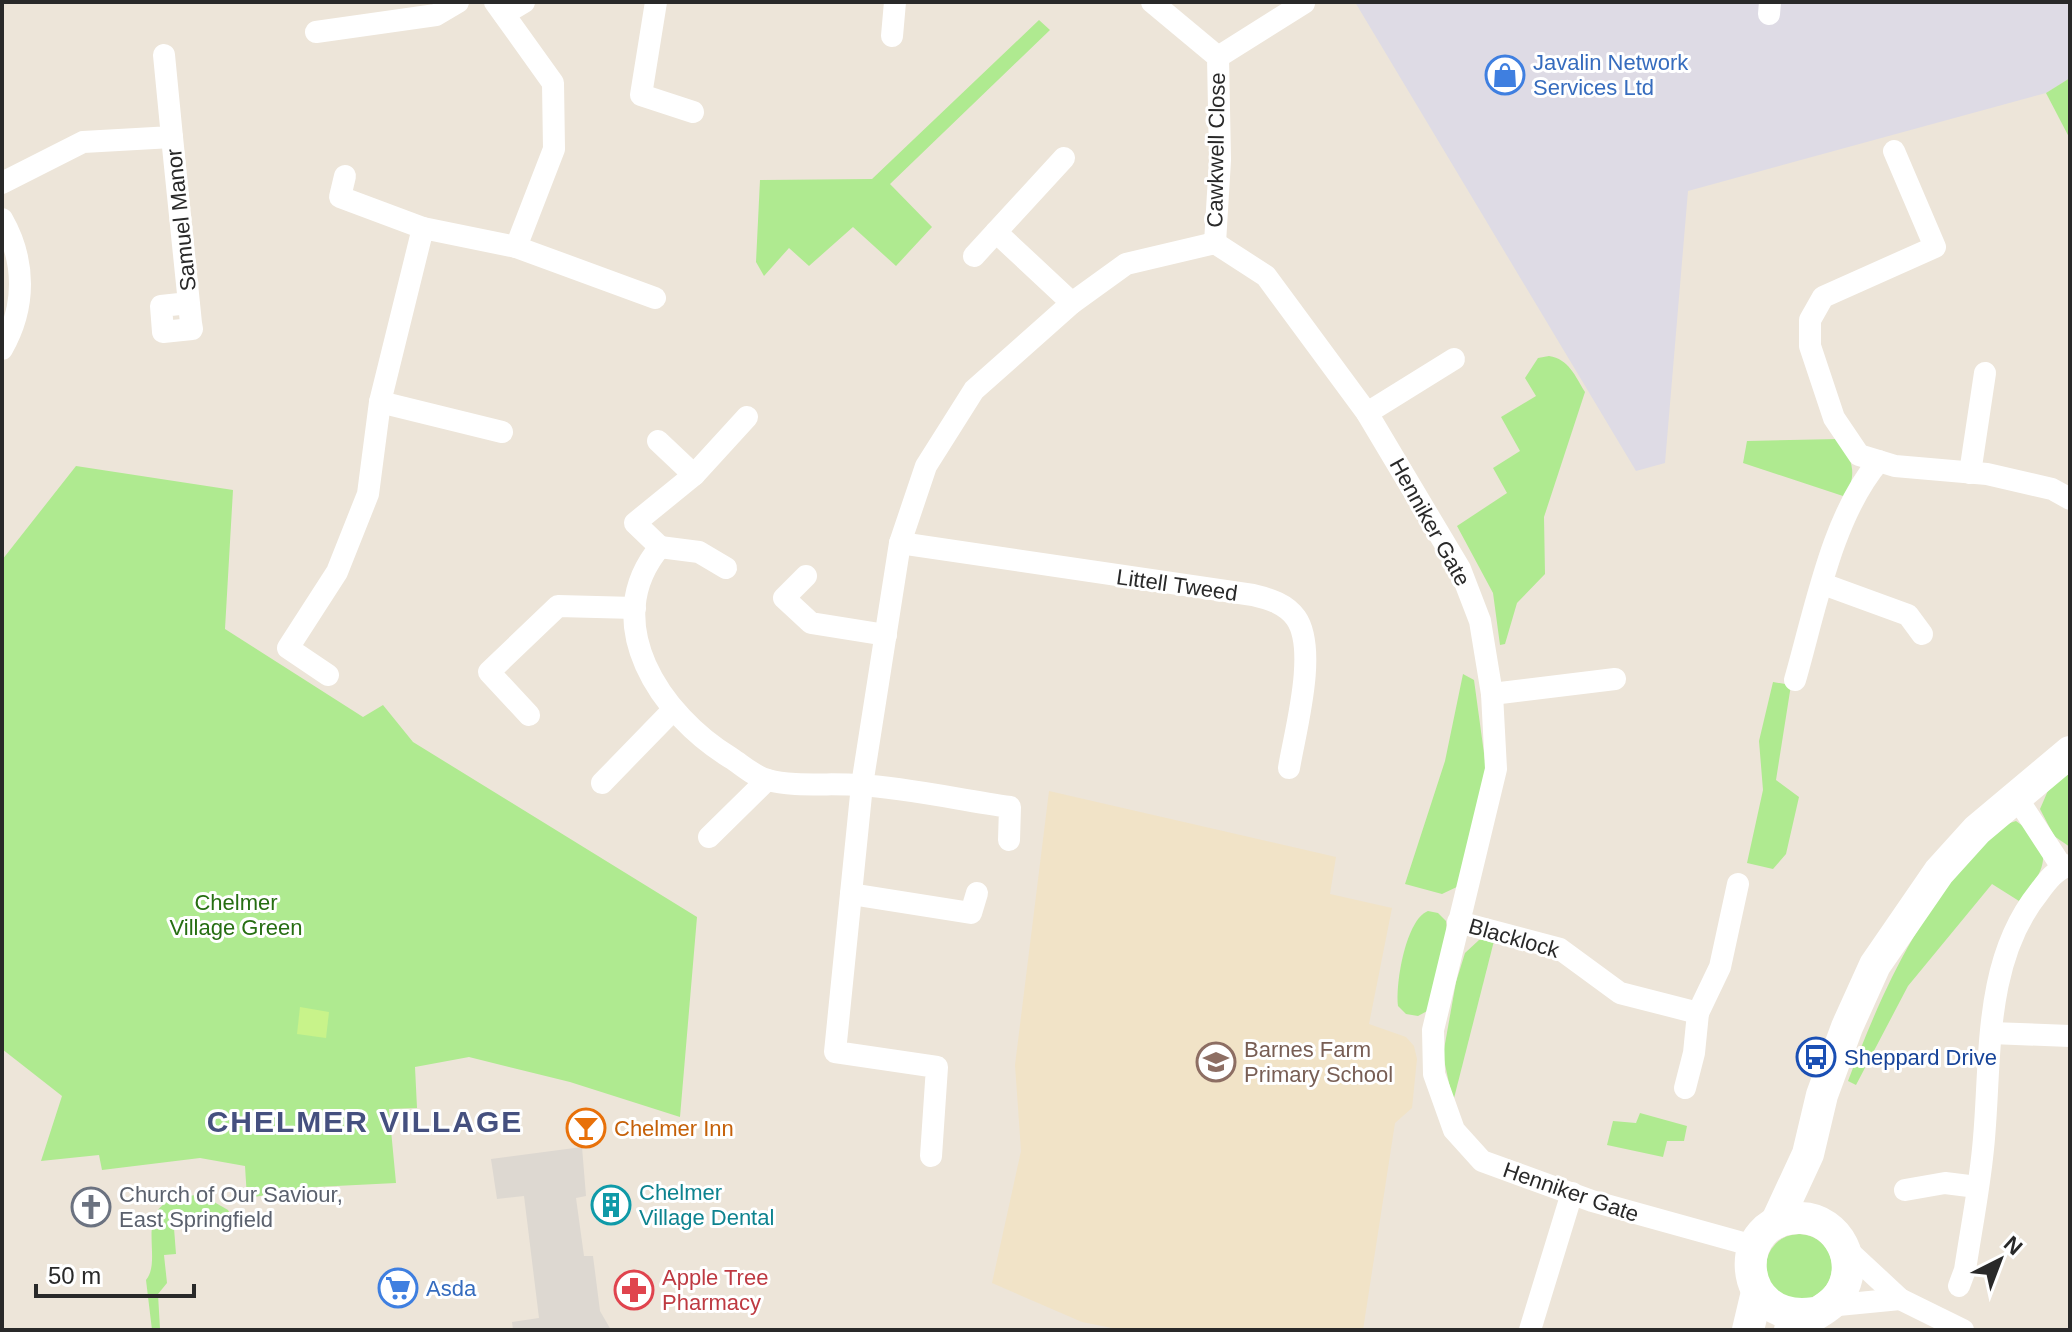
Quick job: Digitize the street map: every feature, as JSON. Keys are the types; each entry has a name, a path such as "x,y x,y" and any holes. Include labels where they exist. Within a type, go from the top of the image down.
{"street":[{"path":"316,32 436,15 458,2"},
{"path":"516,247 554,149 553,83 500,8 524,2"},
{"path":"656,2 641,95 693,112"},
{"path":"892,36 895,2"},
{"name":"Cawkwell Close","path":"1152,2 1218,57 1220,160 1215,243"},
{"name":"Cawkwell Close","path":"1218,57 1304,3"},
{"name":"Samuel Manor","path":"164,55 189,303"},
{"name":"Samuel Manor","path":"2,183 83,142 172,137"},
{"path":"1894,151 1935,247 1823,297 1810,320 1810,346 1834,418 1859,455 1879,461 1970,473 2052,489 2070,499"},
{"path":"974,256 1064,158"},
{"path":"345,176 340,197 423,228 516,247 655,298"},
{"path":"2,219 15,241 21,281 16,324 2,349"},
{"path":"328,675 288,648 337,572 368,494 380,402 423,228"},
{"path":"996,232 1072,303"},
{"path":"931,1156 937,1067 835,1052 862,785 900,543 926,466 974,390 1072,303 1126,264 1215,243"},
{"name":"Henniker Gate","path":"1215,243 1266,276 1367,413 1460,569 1480,621 1492,694 1496,769 1433,1030 1434,1074 1454,1130 1482,1161 1572,1193 1754,1246"},
{"path":"1367,413 1454,359"},
{"path":"1970,473 1985,373"},
{"path":"380,402 502,432"},
{"path":"726,568 699,552 660,547 635,523 694,475 747,417"},
{"path":"658,441 694,475"},
{"path":"1795,680 1823,584 1860,483 1879,461"},
{"name":"Littell Tweed","path":"900,543 1253,595 1278,603 1297,619 1305,654 1289,768"},
{"path":"660,547 642,569 635,608 639,653 673,710 702,741 767,780 862,785 1010,807 1009,840"},
{"path":"806,576 784,598 811,623 886,635"},
{"path":"1823,584 1908,615 1922,634"},
{"path":"529,715 489,672 558,606 635,608"},
{"path":"1492,694 1615,679"},
{"path":"602,783 673,710"},
{"path":"1776,1223 1808,1154 1822,1095 1847,1027 1875,965 1939,872 2015,795 2070,752"},
{"path":"709,837 767,780"},
{"path":"1959,1286 1965,1270 1977,1187 1998,979 2012,934 2028,905 2066,866 2015,795"},
{"path":"1685,1088 1694,1053 1698,1013 1720,967 1738,884"},
{"path":"851,894 971,913 977,893"},
{"name":"Blacklock","path":"1458,922 1560,949 1620,993 1698,1013"},
{"path":"1991,1033 2070,1036"},
{"path":"1808,1154 1823,1223 1844,1247 1900,1299 1963,1330"},
{"path":"1905,1190 1945,1183 1977,1187"},
{"path":"1530,1330 1572,1193"},
{"path":"1748,1330 1757,1292 1750,1261 1754,1246 1763,1232 1791,1218 1823,1223"},
{"path":"1811,1316 1846,1280 1844,1247"},
{"path":"1757,1292 1767,1304 1797,1316 1900,1299"}],"shaded area":[{"path":"1355,2 2070,2 2070,78 2046,93 1688,191 1665,463 1636,471"},
{"name":"Barnes Farm Primary School","path":"1049,791 1336,857 1330,894 1392,908 1369,1024 1406,1037 1414,1046 1417,1059 1412,1108 1395,1123 1363,1330 1117,1329 1082,1322 992,1283 1021,1151 1015,1065"},
{"path":"582,1147 586,1196 576,1198 584,1256 593,1256 600,1311 611,1330 513,1330 512,1322 539,1318 524,1196 497,1199 491,1159"}],"green space":[{"path":"1039,20 1050,30 890,184 932,227 896,266 853,227 809,266 789,248 764,276 756,262 760,180 872,179"},
{"path":"2070,78 2070,139 2046,93"},
{"path":"1549,356 1567,364 1585,392 1544,517 1545,574 1517,603 1505,644 1500,645 1493,593 1457,526 1507,493 1493,468 1520,451 1501,417 1536,396 1525,378 1538,358"},
{"path":"1838,439 1852,467 1852,480 1846,497 1743,463 1747,441"},
{"name":"Chelmer Village Green","path":"76,466 233,490 225,629 363,717 383,705 413,742 697,917 680,1117 570,1082 469,1057 415,1067 417,1108 389,1109 396,1183 316,1187 247,1198 245,1166 200,1158 102,1170 99,1155 41,1161 62,1096 2,1049 2,560"},
{"path":"1463,674 1474,680 1486,768 1461,885 1442,894 1405,884 1445,761"},
{"path":"1773,682 1791,685 1776,780 1799,797 1786,854 1773,869 1747,863 1763,790 1759,741"},
{"path":"2070,773 2070,847 2054,836 2040,809 2050,786"},
{"path":"2016,821 2038,841 2042,850 2043,860 2036,879 2019,901 1992,884 1908,986 1856,1085 1848,1081 1897,967 1928,914 1982,843 1993,832"},
{"path":"1428,911 1438,913 1446,921 1447,934 1429,1010 1418,1016 1406,1014 1398,1006 1398,983 1408,939 1420,916"},
{"path":"1495,937 1453,1102 1443,1055 1456,982 1465,953 1479,940"},
{"path":"300,1007 329,1012 326,1038 297,1034"},
{"path":"1640,1113 1687,1126 1684,1141 1667,1141 1663,1157 1607,1145 1613,1121 1636,1123"},
{"path":"202,1195 228,1210 235,1223 174,1228 176,1254 164,1255 167,1283 158,1294 160,1329 152,1330 146,1280 151,1269 155,1216 163,1205 178,1198"},
{"path":"1799,1234 1812,1237 1822,1244 1829,1254 1832,1267 1829,1280 1822,1290 1812,1297 1799,1300 1786,1297 1776,1290 1769,1280 1766,1267 1769,1254 1776,1244 1786,1237"}],"place":[{"name":"Javalin Network Services Ltd","path":"1505,75"},
{"name":"Sheppard Drive","path":"1816,1057"},
{"name":"Barnes Farm Primary School","path":"1216,1062"},
{"name":"Chelmer Inn","path":"586,1128"},
{"name":"Chelmer Village Dental","path":"611,1205"},
{"name":"Church of Our Saviour, East Springfield","path":"91,1207"},
{"name":"Asda","path":"398,1288"},
{"name":"Apple Tree Pharmacy","path":"634,1290"}],"district":[{"name":"CHELMER VILLAGE","path":"365,1121"}]}
